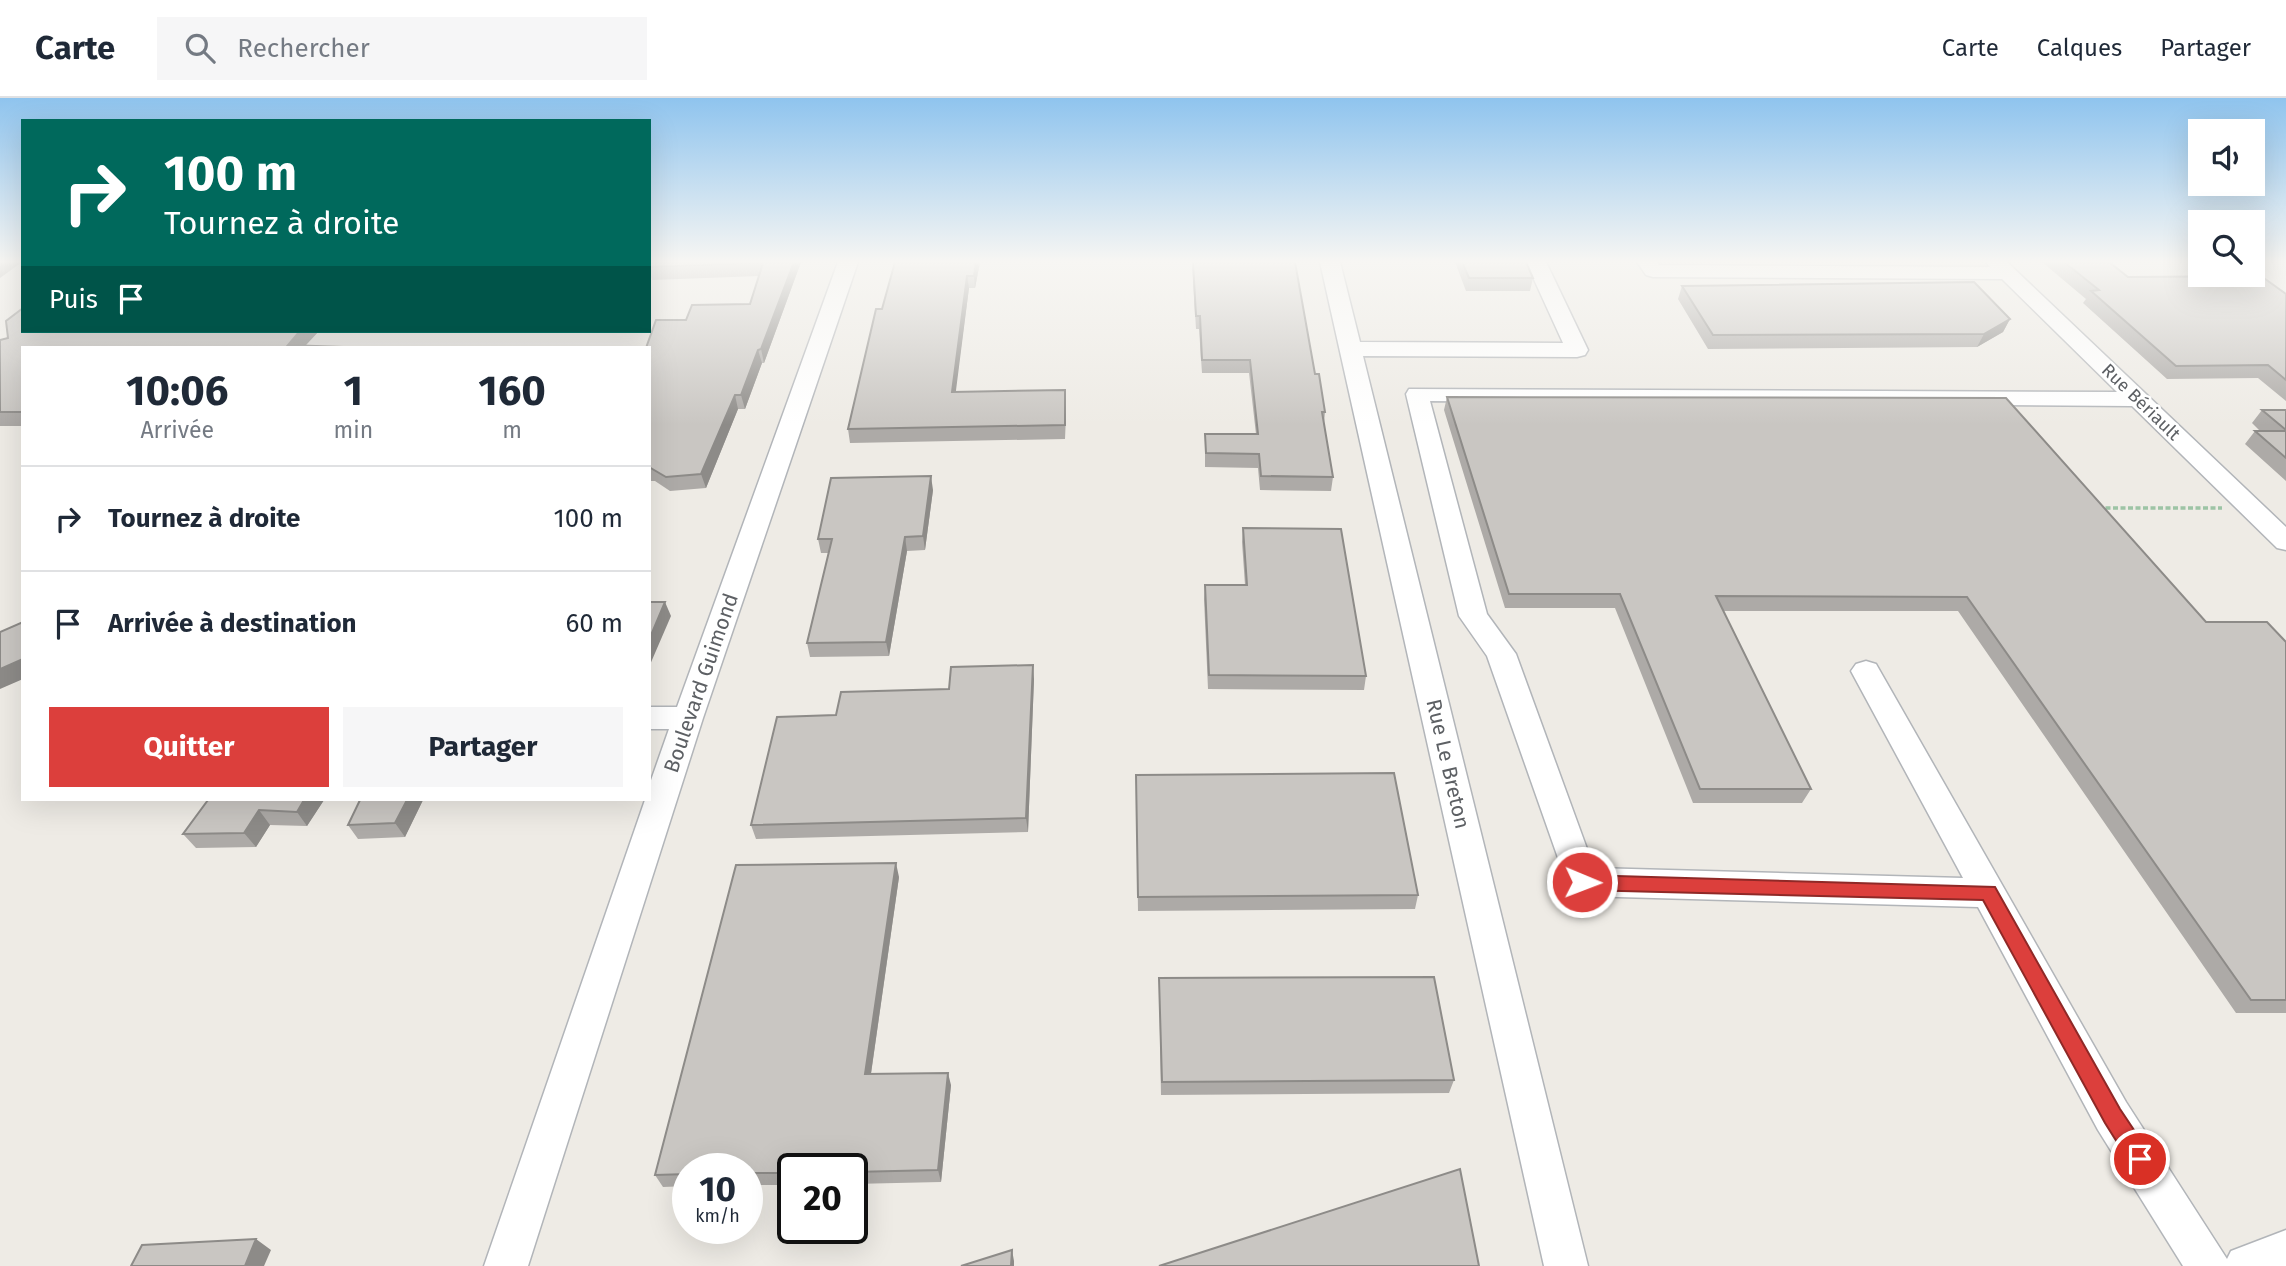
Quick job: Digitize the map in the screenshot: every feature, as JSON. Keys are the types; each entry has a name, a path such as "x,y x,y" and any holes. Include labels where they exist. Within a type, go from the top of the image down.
{"street":[{"name":"Boulevard Guimond","path":"506,1266 688,718 829,317"},
{"name":"Rue Le Breton","path":"1344,317 1566,1266"},
{"path":"1351,349 1577,350 1562,317"},
{"name":"Rue Bériault","path":"2053,317 2286,542"},
{"path":"1989,893 1582,882 1501,654 1474,616 1417,394 2138,399"},
{"path":"1866,671 2112,1116 2208,1266"},
{"path":"651,718 688,718"},
{"path":"2245,1266 2286,1252"}],"path":[{"path":"2092,508 2199,509"}],"building":[{"path":"12,317 21,317 21,333 298,333 288,345 316,346 21,346 21,412 0,412 0,340 8,338 6,321"},
{"path":"687,317 773,317 741,395 735,395 701,474 666,477 651,468 651,346 647,346 656,320 686,320"},
{"path":"874,317 962,317 952,392 1065,390 1065,425 848,429"},
{"path":"1200,317 1305,317 1315,374 1319,374 1325,412 1322,412 1333,477 1261,476 1259,454 1206,453 1205,434 1258,434 1250,360 1202,360"},
{"path":"1701,317 2008,317 2010,319 1984,334 1713,335"},
{"path":"2120,317 2286,317 2286,380 2268,365 2176,366"},
{"path":"1447,397 2006,398 2206,622 2267,622 2286,642 2286,1000 2251,1000 1967,597 1716,596 1811,789 1700,789 1620,594 1509,594"},
{"path":"2262,410 2286,410 2286,430"},
{"path":"2255,431 2286,431 2286,458"},
{"path":"931,476 923,536 905,537 886,642 807,643 832,539 818,539 831,478"},
{"path":"1243,528 1341,529 1366,676 1209,675 1205,585 1247,585"},
{"path":"651,602 665,602 651,635"},
{"path":"21,623 21,660 0,669 0,632"},
{"path":"1033,665 1026,818 751,825 777,717 836,715 841,692 949,689 951,667"},
{"path":"1394,773 1418,895 1138,897 1136,775"},
{"path":"207,801 303,801 297,812 259,810 244,833 183,834"},
{"path":"360,801 406,801 395,823 348,825"},
{"path":"896,863 865,1074 948,1073 938,1170 868,1172 868,1153 777,1153 777,1173 763,1173 763,1153 672,1153 672,1174 655,1175 736,865"},
{"path":"1434,977 1454,1080 1162,1082 1159,978"},
{"path":"1460,1169 1479,1266 1159,1266"},
{"path":"256,1239 245,1266 131,1266 142,1245"},
{"path":"1012,1250 1011,1266 961,1266"}],"route":[{"path":"1582,882 1989,893 2112,1116 2140,1159"}]}
